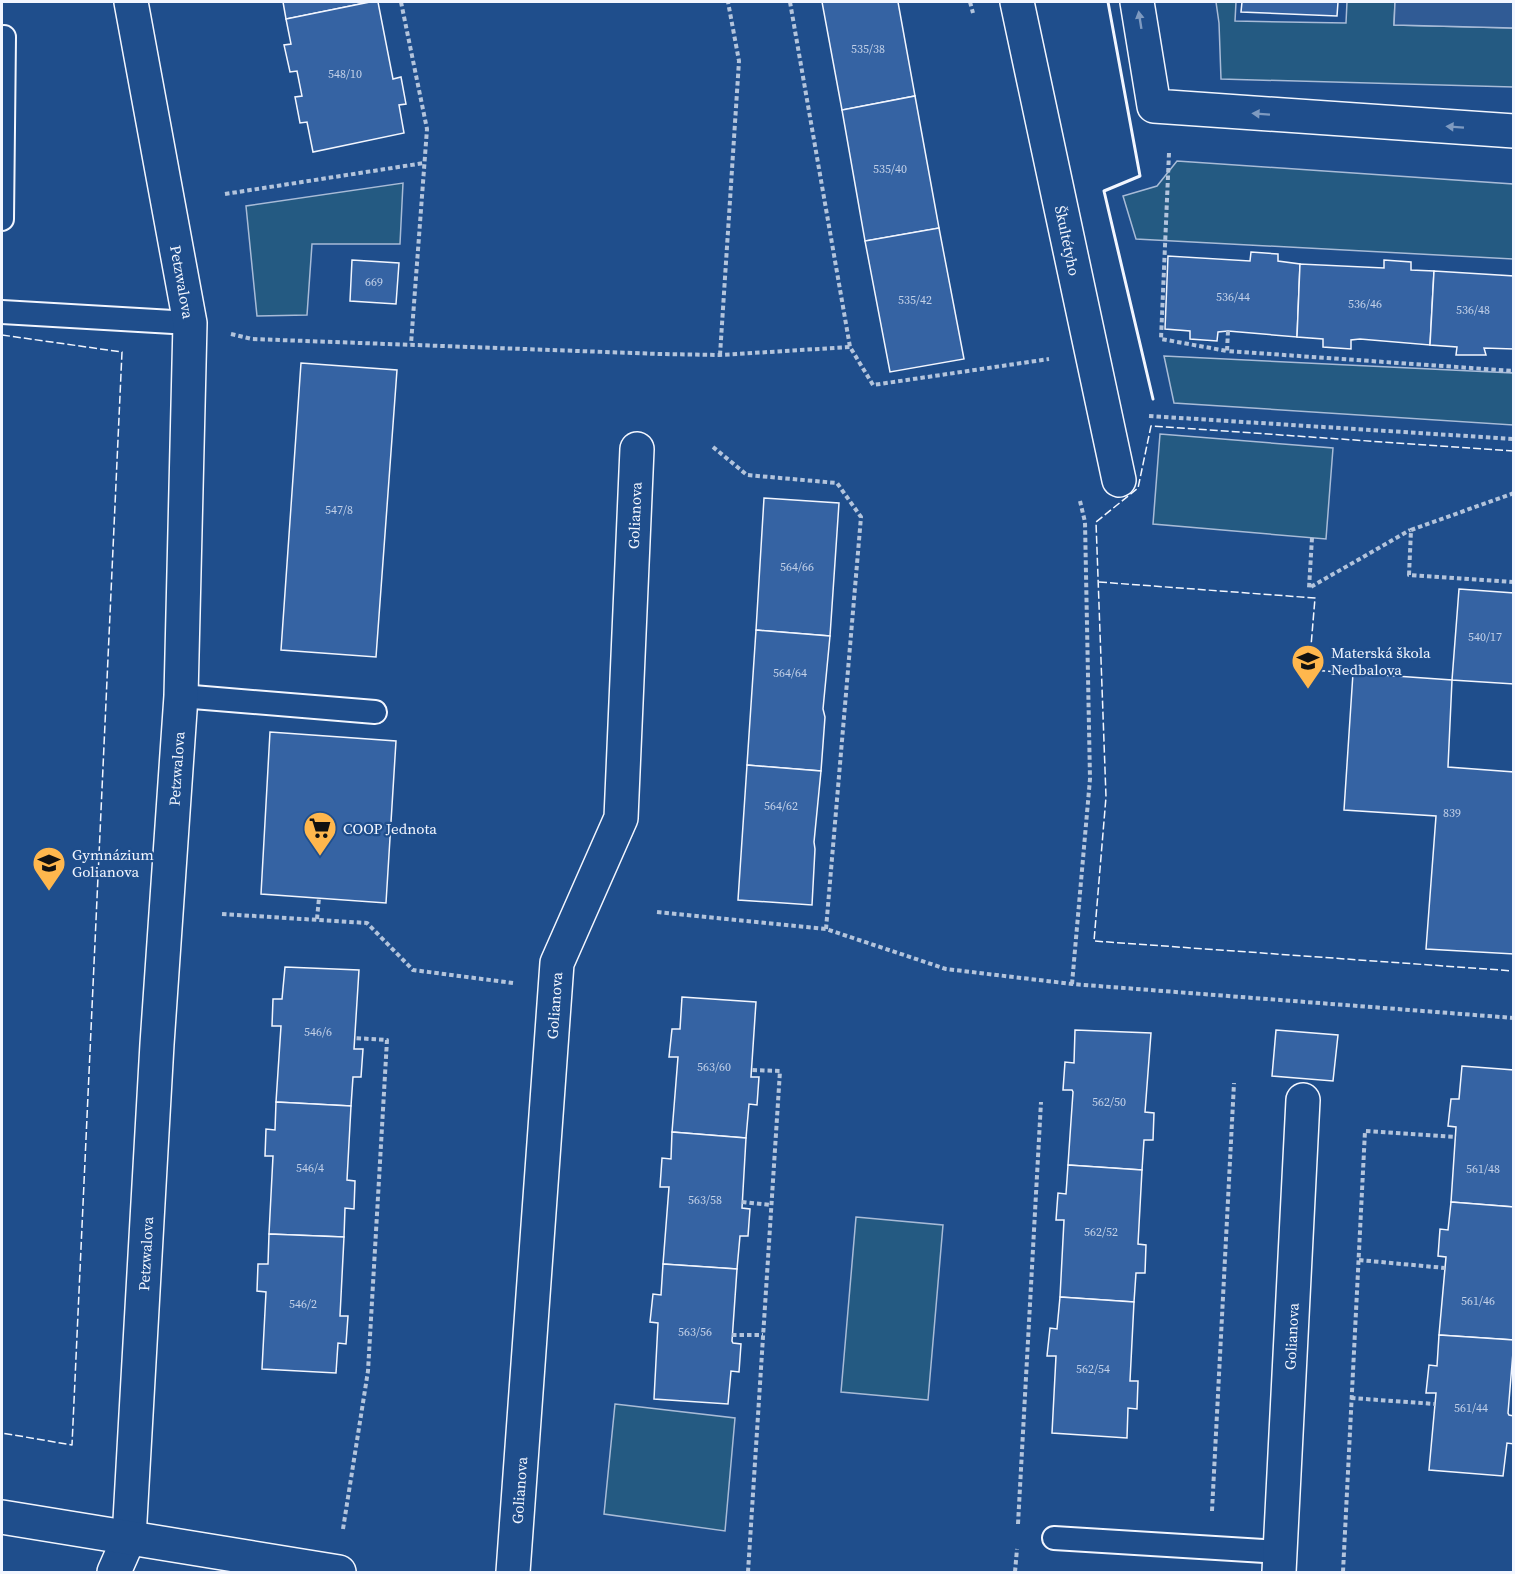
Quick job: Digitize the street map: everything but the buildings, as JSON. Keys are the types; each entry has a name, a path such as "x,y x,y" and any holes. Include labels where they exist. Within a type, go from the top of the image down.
{"street":[{"name":"Petzwalova","path":"129,1538 157,1044 181,696 190,323 131,2"},
{"name":"Škultétyho","path":"1017,2 1119,480"},
{"path":"1137,2 1154,106 1514,131"},
{"name":"Golianova","path":"513,1572 557,963 621,818 637,449"},
{"name":"Golianova","path":"1280,1562 1303,1100"},
{"path":"2,1517 339,1572"},
{"path":"114,1572 129,1538"}],"lane":[{"path":"2,219 4,37"},
{"path":"2,312 190,323"},
{"path":"181,696 375,712"},
{"path":"1054,1538 1210,1548 1280,1562"}],"path":[{"path":"401,2 427,129 411,344"},
{"path":"720,356 739,61 728,2"},
{"path":"790,2 850,347 873,385 1050,359 1047,347"},
{"path":"970,2 975,25"},
{"path":"1169,153 1161,339 1227,351 1514,371"},
{"path":"225,194 424,163"},
{"path":"190,323 252,339 720,356 850,347"},
{"path":"1227,351 1228,331"},
{"path":"1148,416 1514,439"},
{"path":"713,447 747,475 837,483 861,517 826,929"},
{"path":"1312,538 1310,588 1411,530 1514,494"},
{"path":"1072,984 1090,779 1084,522 1080,499"},
{"path":"1411,530 1409,575 1514,582"},
{"path":"317,919 319,898"},
{"path":"657,912 826,929 946,969 1072,984 1514,1018"},
{"path":"222,914 367,923 413,970 555,989"},
{"path":"343,1529 368,1371 387,1040 354,1038"},
{"path":"748,1572 780,1071 751,1070"},
{"path":"1210,1548 1234,1083"},
{"path":"1018,1525 1041,1102"},
{"path":"1343,1572 1365,1131 1456,1137"},
{"path":"742,1202 771,1205"},
{"path":"1359,1260 1445,1268"},
{"path":"732,1335 763,1335"},
{"path":"1351,1398 1435,1404"},
{"path":"1016,1572 1017,1537"}],"shaded area":[{"path":"1216,2 1236,2 1235,21 1346,23 1347,2 1395,2 1394,25 1513,28 1513,87 1221,79"},
{"path":"1395,2 1513,2 1513,28 1394,25"},
{"path":"1177,161 1513,184 1513,259 1136,239 1123,196 1157,186"},
{"path":"403,183 400,244 312,244 307,315 257,316 246,206"},
{"path":"1164,356 1513,373 1513,425 1174,403"},
{"path":"1160,434 1333,448 1326,539 1153,524"},
{"path":"856,1217 943,1225 928,1400 841,1392"},
{"path":"615,1404 735,1418 725,1531 604,1514"}],"fence":[{"path":"2,335 122,352 72,1445 2,1433"},
{"path":"1514,451 1151,426 1138,488 1096,522 1106,797 1094,941 1514,971"},
{"path":"1099,582 1315,598 1309,670 1353,673"}],"wall":[{"path":"1108,2 1140,176 1104,191 1153,399"}],"place":[{"name":"Materská škola Nedbalova","path":"1308,690"},
{"name":"COOP Jednota","path":"320,857"},
{"name":"Gymnázium Golianova","path":"49,892"}]}
